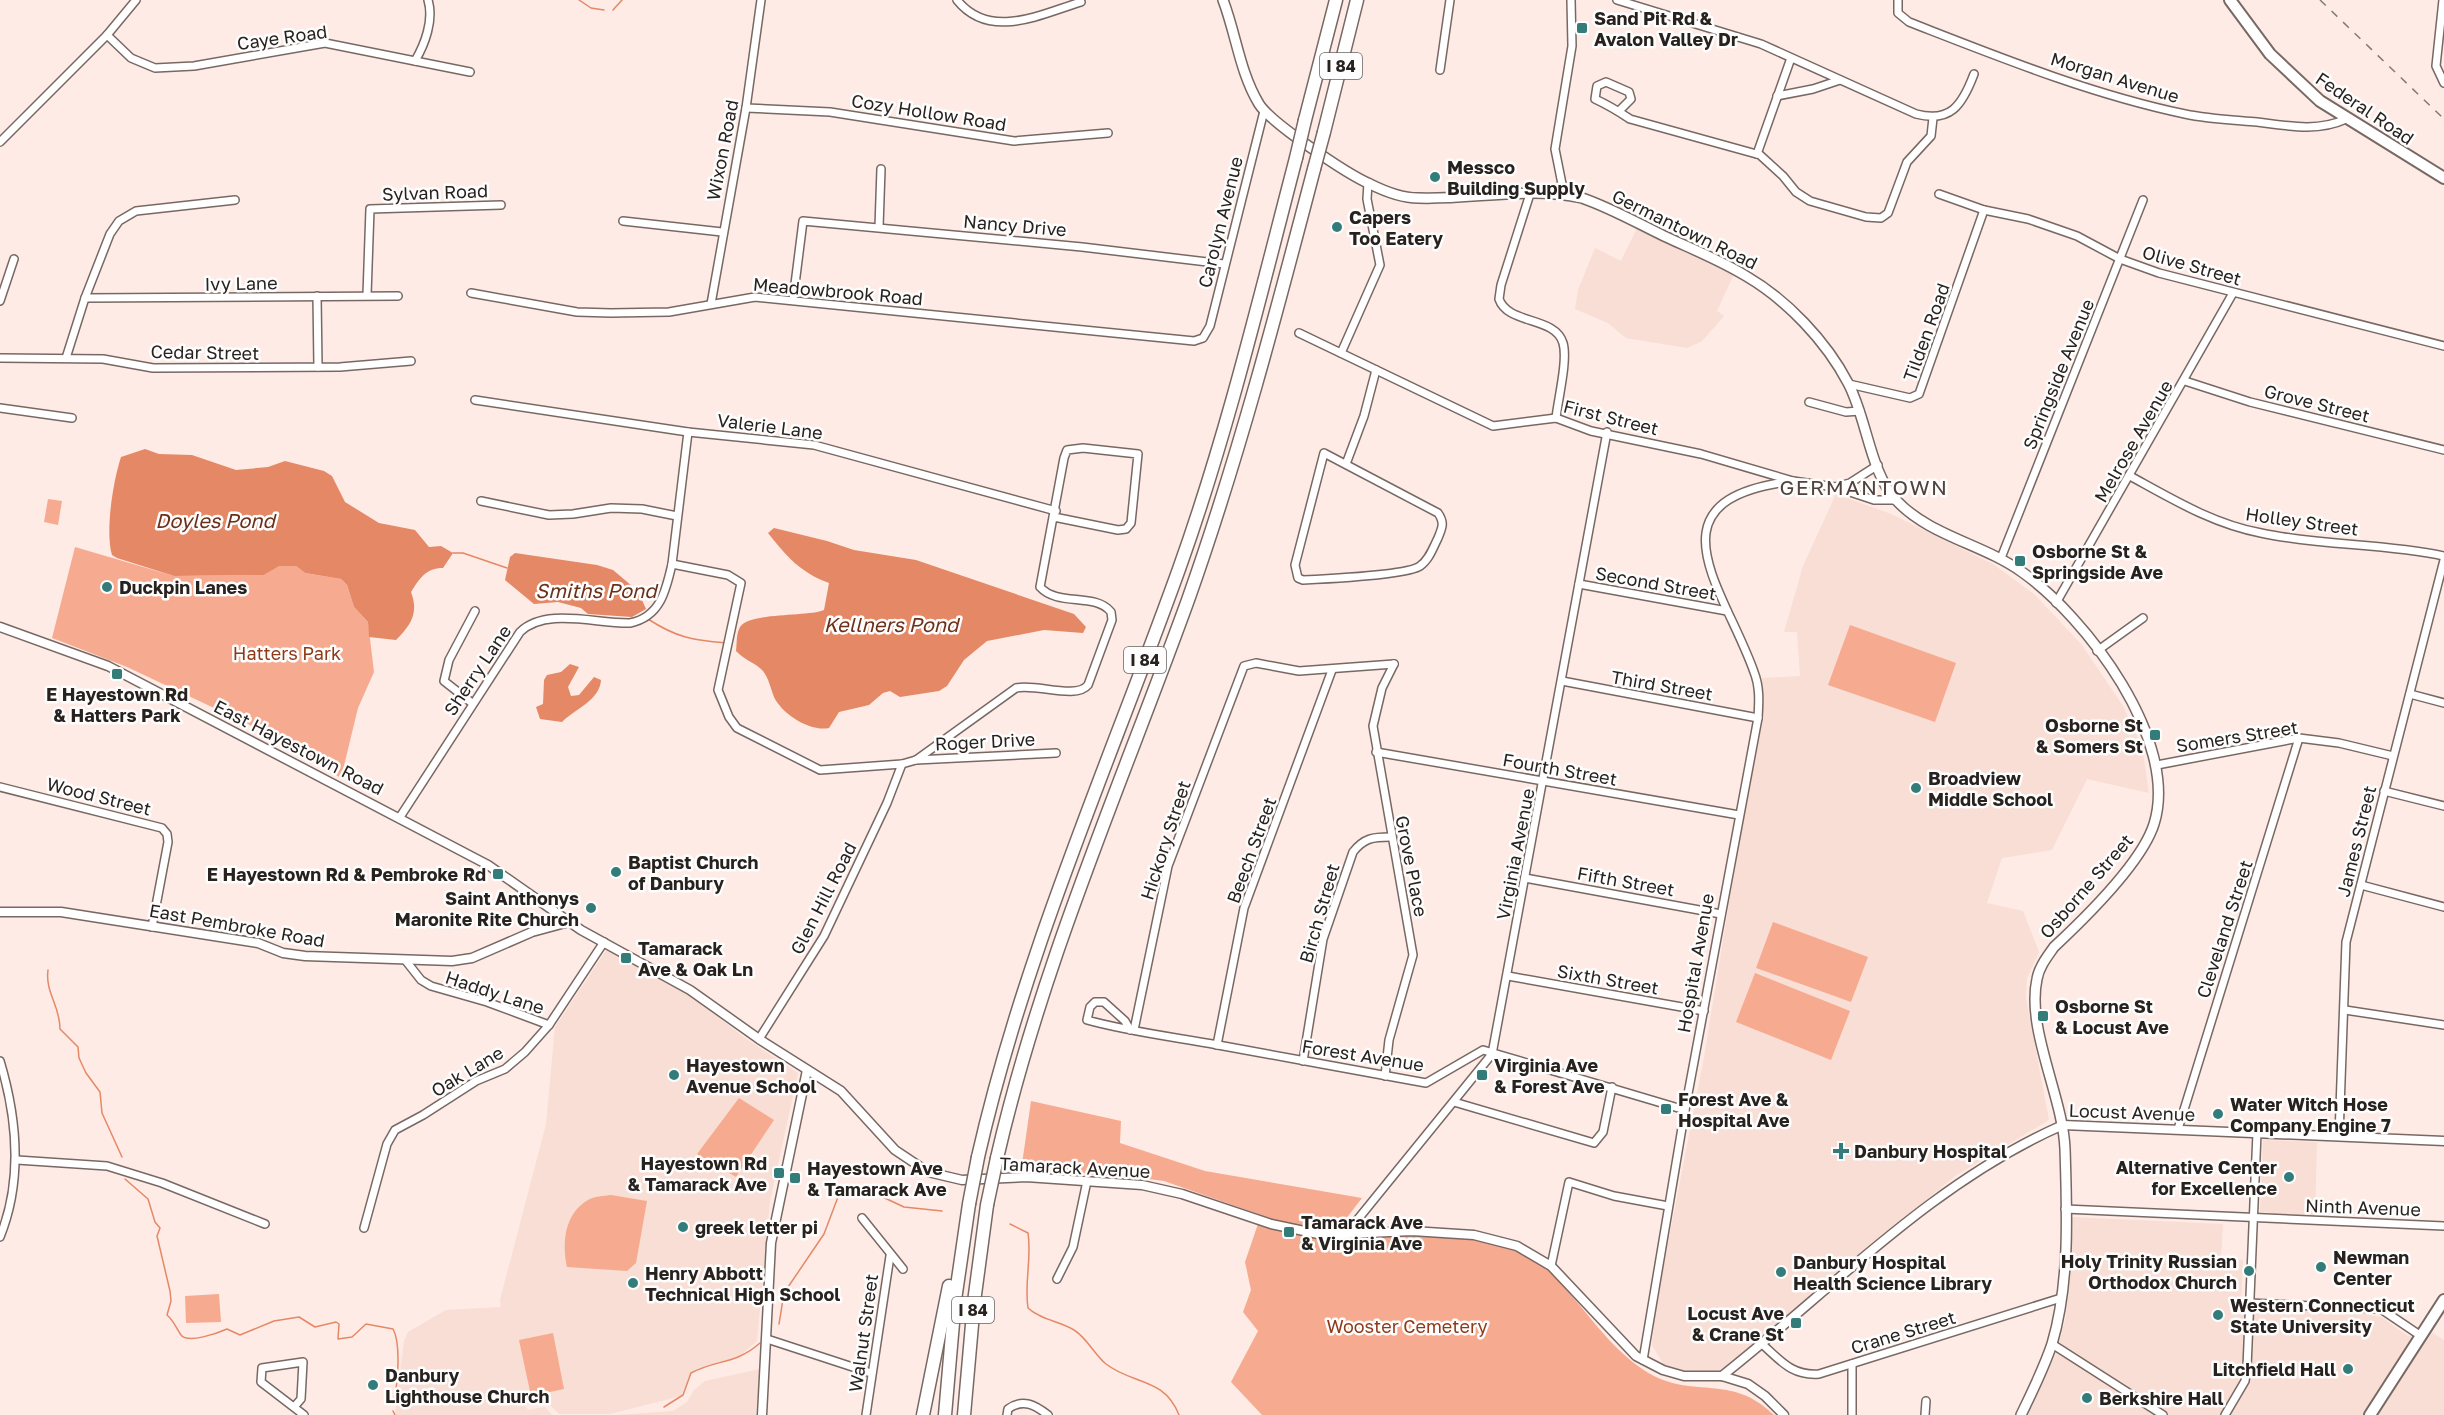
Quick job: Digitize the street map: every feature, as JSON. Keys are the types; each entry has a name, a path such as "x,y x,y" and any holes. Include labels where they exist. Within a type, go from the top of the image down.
{"highway":[{"name":"I 84","path":"945,1415 951,1333 965,1223 998,1074 1027,977 1168,598 1208,481 1240,374 1336,0"},
{"name":"I 84","path":"964,1415 974,1302 987,1205 1025,1048 1048,974 1220,508 1262,368 1358,0"},
{"path":"923,1415 965,1223"},
{"path":"970,1415 974,1302"}],"main road":[{"path":"1224,0 1245,72 1264,111"},
{"name":"Federal Road","path":"2230,0 2270,54 2296,80 2346,119 2444,178"},
{"name":"Germantown Road","path":"1264,111 1284,128 1368,183 1415,198 1503,192 1564,194 1604,207 1748,277 1768,290 1809,329 1849,384 1883,481 1895,500 1913,516"},
{"name":"Osborne Street","path":"1913,516 2001,558 2024,573 2056,603 2097,651 2130,697 2142,721 2157,765 2158,800 2155,822 2140,854 2054,948 2037,976 2036,1012 2046,1066 2063,1125 2066,1209 2061,1298 2052,1344 2021,1415"},
{"path":"2370,1415 2444,1300"}],"street":[{"path":"0,142 106,35 136,0"},
{"path":"415,61 423,48 429,22 428,0"},
{"name":"Wixon Road","path":"711,304 722,232 746,108 760,0"},
{"path":"957,0 971,14 992,22 1002,23 1014,22 1082,2"},
{"path":"1440,70 1450,0"},
{"path":"1564,194 1556,140 1568,88 1572,46 1571,0"},
{"path":"1617,0 1730,34 1791,58 1916,114 1933,118 1946,115 1956,107 1974,74"},
{"name":"Morgan Avenue","path":"1898,0 1898,13 1909,22 2098,92 2208,117 2300,127 2329,127 2346,119"},
{"path":"2443,0 2436,66 2444,83"},
{"name":"Caye Road","path":"106,35 131,58 155,68 194,66 325,43 470,72"},
{"path":"1757,154 1791,58"},
{"path":"1777,96 1813,89 1840,80"},
{"path":"1618,111 1631,99 1629,92 1606,82 1597,86 1595,99 1630,119 1757,154 1783,176 1796,192 1810,201 1866,218 1881,218 1888,213 1911,156 1931,136 1933,118"},
{"name":"Cozy Hollow Road","path":"746,108 830,112 1014,141 1108,133"},
{"name":"Carolyn Avenue","path":"1203,338 1210,326 1264,111"},
{"path":"879,227 881,169"},
{"path":"1341,353 1380,265 1367,199 1368,183"},
{"path":"1530,194 1501,285 1499,299 1508,310 1551,329 1562,341 1564,355 1556,418"},
{"name":"Olive Street","path":"1939,194 1984,210 2028,219 2077,236 2120,259 2159,273 2444,346"},
{"path":"66,358 85,298 110,234 118,221 136,211 235,200"},
{"name":"Springside Avenue","path":"2001,558 2143,200"},
{"name":"Sylvan Road","path":"367,295 370,209 501,205"},
{"name":"Tilden Road","path":"1849,384 1873,388 1901,397 1910,398 1919,394 1984,210"},
{"path":"623,221 722,232"},
{"name":"Nancy Drive","path":"793,300 802,221 879,227 1224,264"},
{"path":"0,301 14,259"},
{"name":"Meadowbrook Road","path":"471,293 592,313 669,312 755,297 1187,341 1203,338"},
{"name":"Melrose Avenue","path":"2056,603 2185,381 2233,293"},
{"path":"317,296 318,367"},
{"name":"Ivy Lane","path":"85,298 398,296"},
{"name":"First Street","path":"1299,333 1492,426 1556,418 1591,431 1607,432 1701,454 1793,481 1835,487 1874,500 1895,500"},
{"name":"Cedar Street","path":"0,358 103,359 153,368 318,367 411,361"},
{"path":"1346,464 1364,416 1376,370"},
{"name":"Grove Street","path":"2185,381 2250,402 2444,450"},
{"name":"Valerie Lane","path":"474,400 688,432 814,445 1055,514 1118,530 1126,529 1131,524 1138,454 1083,448 1067,450 1055,514"},
{"path":"1809,402 1846,412 1860,411"},
{"path":"0,408 72,418"},
{"name":"Sherry Lane","path":"399,817 472,703 520,632 528,625 551,619 617,623 639,621 654,611 668,584 672,564 688,432"},
{"name":"Virginia Avenue","path":"1349,1234 1358,1219 1492,1054 1607,432"},
{"path":"1324,453 1346,464 1438,513 1443,520 1443,527 1431,553 1421,566 1394,572 1303,580 1298,578 1295,565 1324,453"},
{"path":"1835,487 1850,483 1878,465"},
{"name":"Holley Street","path":"2130,476 2193,511 2260,533 2404,548 2444,558"},
{"name":"Hospital Avenue","path":"1643,1360 1685,1110 1758,718 1759,696 1755,674 1706,563 1706,536 1709,522 1726,502 1763,484 1793,481"},
{"path":"481,501 549,515 610,508 642,509 677,516"},
{"path":"672,564 728,575 741,583 718,690 729,717 737,728 820,770 902,764 916,760 1016,688 1024,686 1075,692 1088,685 1112,620 1111,612 1101,604 1049,594 1040,586 1041,571 1055,514"},
{"name":"James Street","path":"2339,1136 2346,942 2444,558"},
{"name":"Second Street","path":"1579,584 1727,610"},
{"path":"472,703 444,681 449,660 476,611"},
{"path":"2097,651 2144,618"},
{"name":"East Hayestown Road","path":"0,627 108,666 488,865 569,922"},
{"name":"Hickory Street","path":"1132,1030 1168,866 1244,666 1256,663 1299,671 1332,670"},
{"name":"Grove Place","path":"1332,670 1394,664 1376,707 1373,726 1390,837 1413,956 1389,1040 1385,1076"},
{"name":"Beech Street","path":"1217,1045 1244,908 1332,670"},
{"name":"Third Street","path":"1562,681 1758,718"},
{"path":"2410,694 2444,703"},
{"name":"Somers Street","path":"2157,765 2299,738 2339,743 2393,756"},
{"name":"Cleveland Street","path":"2178,1129 2299,738"},
{"name":"Fourth Street","path":"1376,752 1739,816"},
{"name":"Roger Drive","path":"916,760 1056,753"},
{"name":"Glen Hill Road","path":"759,1039 824,936 887,803 902,764"},
{"name":"Wood Street","path":"0,787 162,828 167,834 168,842 152,927"},
{"path":"2384,791 2444,806"},
{"name":"Birch Street","path":"1303,1061 1323,939 1353,852 1361,842 1370,838 1390,837"},
{"name":"Fifth Street","path":"1525,878 1721,914"},
{"path":"2361,885 2444,907"},
{"name":"East Pembroke Road","path":"0,912 61,912 258,943 283,953 304,956 406,961 452,961 472,958 532,932 569,922"},
{"name":"Tamarack Avenue","path":"569,922 690,990 759,1039 845,1094 895,1150 928,1172 962,1180 1026,1178 1158,1188 1304,1232 1323,1235 1412,1231 1474,1235 1517,1246 1551,1266 1625,1347 1643,1360"},
{"name":"Oak Lane","path":"364,1228 387,1144 394,1130 423,1115 476,1080 505,1069 525,1052 549,1025 604,942"},
{"name":"Haddy Lane","path":"406,961 421,980 431,987 487,1002 549,1025"},
{"name":"Sixth Street","path":"1508,976 1704,1011"},
{"name":"Forest Avenue","path":"1132,1030 1118,1013 1104,1002 1095,1002 1090,1007 1087,1020 1132,1030 1426,1083 1470,1055 1483,1050 1685,1110"},
{"path":"2345,1010 2444,1025"},
{"path":"0,1061 9,1091 17,1160 5,1225 0,1237"},
{"path":"762,1415 767,1339 767,1296 776,1210 807,1070"},
{"path":"1454,1102 1594,1143 1603,1132 1612,1087"},
{"name":"Locust Avenue","path":"1722,1376 1947,1192 2031,1139 2063,1125 2444,1141"},
{"path":"2225,1415 2245,1381 2257,1133"},
{"path":"17,1160 107,1166 162,1183 265,1224"},
{"path":"1057,1279 1073,1247 1088,1181"},
{"path":"1551,1266 1569,1182 1614,1196 1668,1206"},
{"name":"Ninth Avenue","path":"2066,1209 2444,1226"},
{"path":"861,1218 903,1269"},
{"name":"Walnut Street","path":"867,1415 871,1373 890,1256"},
{"name":"Crane Street","path":"1762,1344 1788,1367 1803,1375 1819,1374 2061,1298"},
{"path":"2249,1303 2381,1309 2421,1336"},
{"path":"767,1339 871,1373"},
{"path":"2052,1344 2163,1415"},
{"path":"1643,1360 1684,1376 1722,1376 1755,1389 1784,1415"},
{"path":"294,1407 301,1399 303,1362 262,1368 261,1382 304,1415"},
{"path":"1852,1364 1852,1415"},
{"path":"1925,1415 1926,1401"},
{"path":"1007,1415 1008,1409 1016,1403 1028,1403 1048,1415"}],"shaded area":[{"path":"1637,228 1734,274 1717,311 1724,316 1702,341 1687,348 1626,338 1608,323 1575,309 1578,290 1595,248 1621,261"},
{"name":"Broadview Middle School","path":"1836,494 1891,514 1993,564 2035,595 2082,645 2123,706 2142,747 2149,793 2087,779 2052,850 2002,858 1987,903 2023,911 2039,952 2027,978 2026,998 2049,1120 1955,1176 1723,1370 1690,1374 1664,1365 1652,1345 1655,1311 1704,1057 1742,823 1763,720 1762,678 1800,676 1797,632 1784,632 1803,566"},
{"path":"607,949 678,987 748,1040 798,1073 770,1201 757,1341 741,1355 691,1373 681,1396 610,1414 559,1414 547,1402 525,1405 528,1410 545,1407 552,1415 395,1415 404,1341 408,1332 446,1310 501,1307 500,1300 546,1124 555,1027"},
{"name":"Alternative Center for Excellence","path":"2263,1140 2317,1142 2315,1216 2260,1212"},
{"name":"Western Connecticut State University","path":"2072,1217 2223,1224 2221,1258 2243,1260 2241,1308 2364,1314 2381,1317 2408,1336 2433,1333 2444,1340 2444,1415 2028,1415 2056,1353 2066,1317"},
{"path":"760,1369 756,1415 615,1415 673,1411 687,1402 694,1390 705,1381"}],"green space":[{"path":"48,499 62,501 58,525 44,522"},
{"name":"Hatters Park","path":"75,547 174,576 264,575 278,566 296,566 305,573 341,579 347,585 354,607 368,622 374,672 358,708 341,778 248,724 127,667 52,638"},
{"path":"1850,625 1956,663 1935,722 1828,685"},
{"path":"1773,922 1868,957 1851,1002 1756,968"},
{"path":"1755,973 1850,1011 1831,1060 1736,1022"},
{"path":"739,1098 774,1120 736,1177 697,1154"},
{"name":"Wooster Cemetery","path":"1031,1101 1121,1121 1120,1143 1205,1171 1362,1198 1342,1224 1338,1239 1408,1236 1455,1237 1501,1245 1523,1253 1549,1271 1609,1340 1643,1369 1672,1383 1716,1388 1744,1395 1774,1415 1262,1415 1231,1382 1258,1331 1243,1312 1251,1290 1245,1262 1261,1215 1164,1181 1133,1177 1021,1171"},
{"path":"611,1195 647,1201 636,1263 627,1271 567,1267 565,1239 569,1221 580,1206 590,1199"},
{"path":"219,1294 221,1322 186,1323 185,1296"},
{"path":"553,1333 564,1389 531,1396 519,1340"}],"water":[{"name":"Doyles Pond","path":"145,449 159,454 192,455 236,470 268,467 285,461 324,471 332,476 345,502 379,523 415,530 429,547 441,546 453,553 443,568 428,572 414,587 411,592 414,606 412,618 396,640 369,637 368,622 354,607 347,585 341,579 305,573 296,566 279,566 264,575 174,576 117,558 112,555 109,533 118,467 121,457"},
{"name":"Kellners Pond","path":"774,528 854,550 916,560 1074,614 1086,627 1083,633 1044,630 987,641 964,660 947,686 939,691 900,697 890,691 883,693 869,705 839,712 829,728 814,727 797,720 783,710 774,697 763,671 736,651 740,627 746,622 766,617 824,610 829,583 802,569 788,556 768,533"},
{"name":"Smiths Pond","path":"515,553 597,565 613,570 638,591 646,609 632,617 588,614 581,608 558,602 534,604 505,580 510,557"},
{"path":"570,664 579,667 568,687 571,696 579,695 594,677 601,680 600,687 592,699 562,722 540,719 536,707 543,704 544,680 547,675 561,672"}],"waterway":[{"path":"579,0 591,8 604,10"},
{"path":"613,10 622,0"},
{"path":"453,553 463,553 507,568"},
{"path":"648,619 686,637 726,643"},
{"path":"48,970 49,986 58,1013 60,1029 78,1047 79,1058 86,1073 100,1092 102,1113 122,1157"},
{"path":"125,1179 148,1199 155,1222 160,1228 157,1236 171,1301 167,1315 181,1335 196,1338 227,1329 240,1335 274,1321 299,1317 315,1327 336,1322 339,1324 338,1339 352,1337 366,1324 393,1329 398,1353 398,1374 394,1399"},
{"path":"779,1324 784,1293 824,1234 838,1197 845,1189 859,1186 904,1207 942,1211"},
{"path":"1010,1224 1028,1233 1028,1308 1074,1330 1106,1364 1116,1371 1147,1383 1165,1394 1179,1415"},
{"path":"664,1407 683,1395 691,1373 742,1355 760,1343"},
{"path":"393,1411 395,1415"}],"railway":[{"path":"2320,0 2444,119"}],"place":[{"name":"Sand Pit Rd & Avalon Valley Dr","path":"1582,28"},
{"name":"Messco Building Supply","path":"1435,177"},
{"name":"Capers Too Eatery","path":"1337,227"},
{"name":"Osborne St & Springside Ave","path":"2020,561"},
{"name":"Duckpin Lanes","path":"107,587"},
{"name":"E Hayestown Rd & Hatters Park","path":"117,674"},
{"name":"Osborne St & Somers St","path":"2155,735"},
{"name":"Broadview Middle School","path":"1916,788"},
{"name":"Baptist Church of Danbury","path":"616,872"},
{"name":"E Hayestown Rd & Pembroke Rd","path":"498,874"},
{"name":"Saint Anthonys Maronite Rite Church","path":"591,908"},
{"name":"Tamarack Ave & Oak Ln","path":"626,958"},
{"name":"Osborne St & Locust Ave","path":"2043,1016"},
{"name":"Hayestown Avenue School","path":"674,1075"},
{"name":"Virginia Ave & Forest Ave","path":"1482,1075"},
{"name":"Forest Ave & Hospital Ave","path":"1666,1109"},
{"name":"Water Witch Hose Company Engine 7","path":"2218,1114"},
{"name":"Danbury Hospital","path":"1841,1151"},
{"name":"Hayestown Rd & Tamarack Ave","path":"779,1173"},
{"name":"Alternative Center for Excellence","path":"2289,1177"},
{"name":"Hayestown Ave & Tamarack Ave","path":"795,1178"},
{"name":"greek letter pi","path":"683,1227"},
{"name":"Tamarack Ave & Virginia Ave","path":"1289,1232"},
{"name":"Newman Center","path":"2321,1267"},
{"name":"Holy Trinity Russian Orthodox Church","path":"2249,1271"},
{"name":"Danbury Hospital Health Science Library","path":"1781,1272"},
{"name":"Henry Abbott Technical High School","path":"633,1283"},
{"name":"Western Connecticut State University","path":"2218,1315"},
{"name":"Locust Ave & Crane St","path":"1796,1323"},
{"name":"Litchfield Hall","path":"2348,1369"},
{"name":"Danbury Lighthouse Church","path":"373,1385"},
{"name":"Berkshire Hall","path":"2087,1398"}],"district":[{"name":"GERMANTOWN","path":"1864,487"}]}
